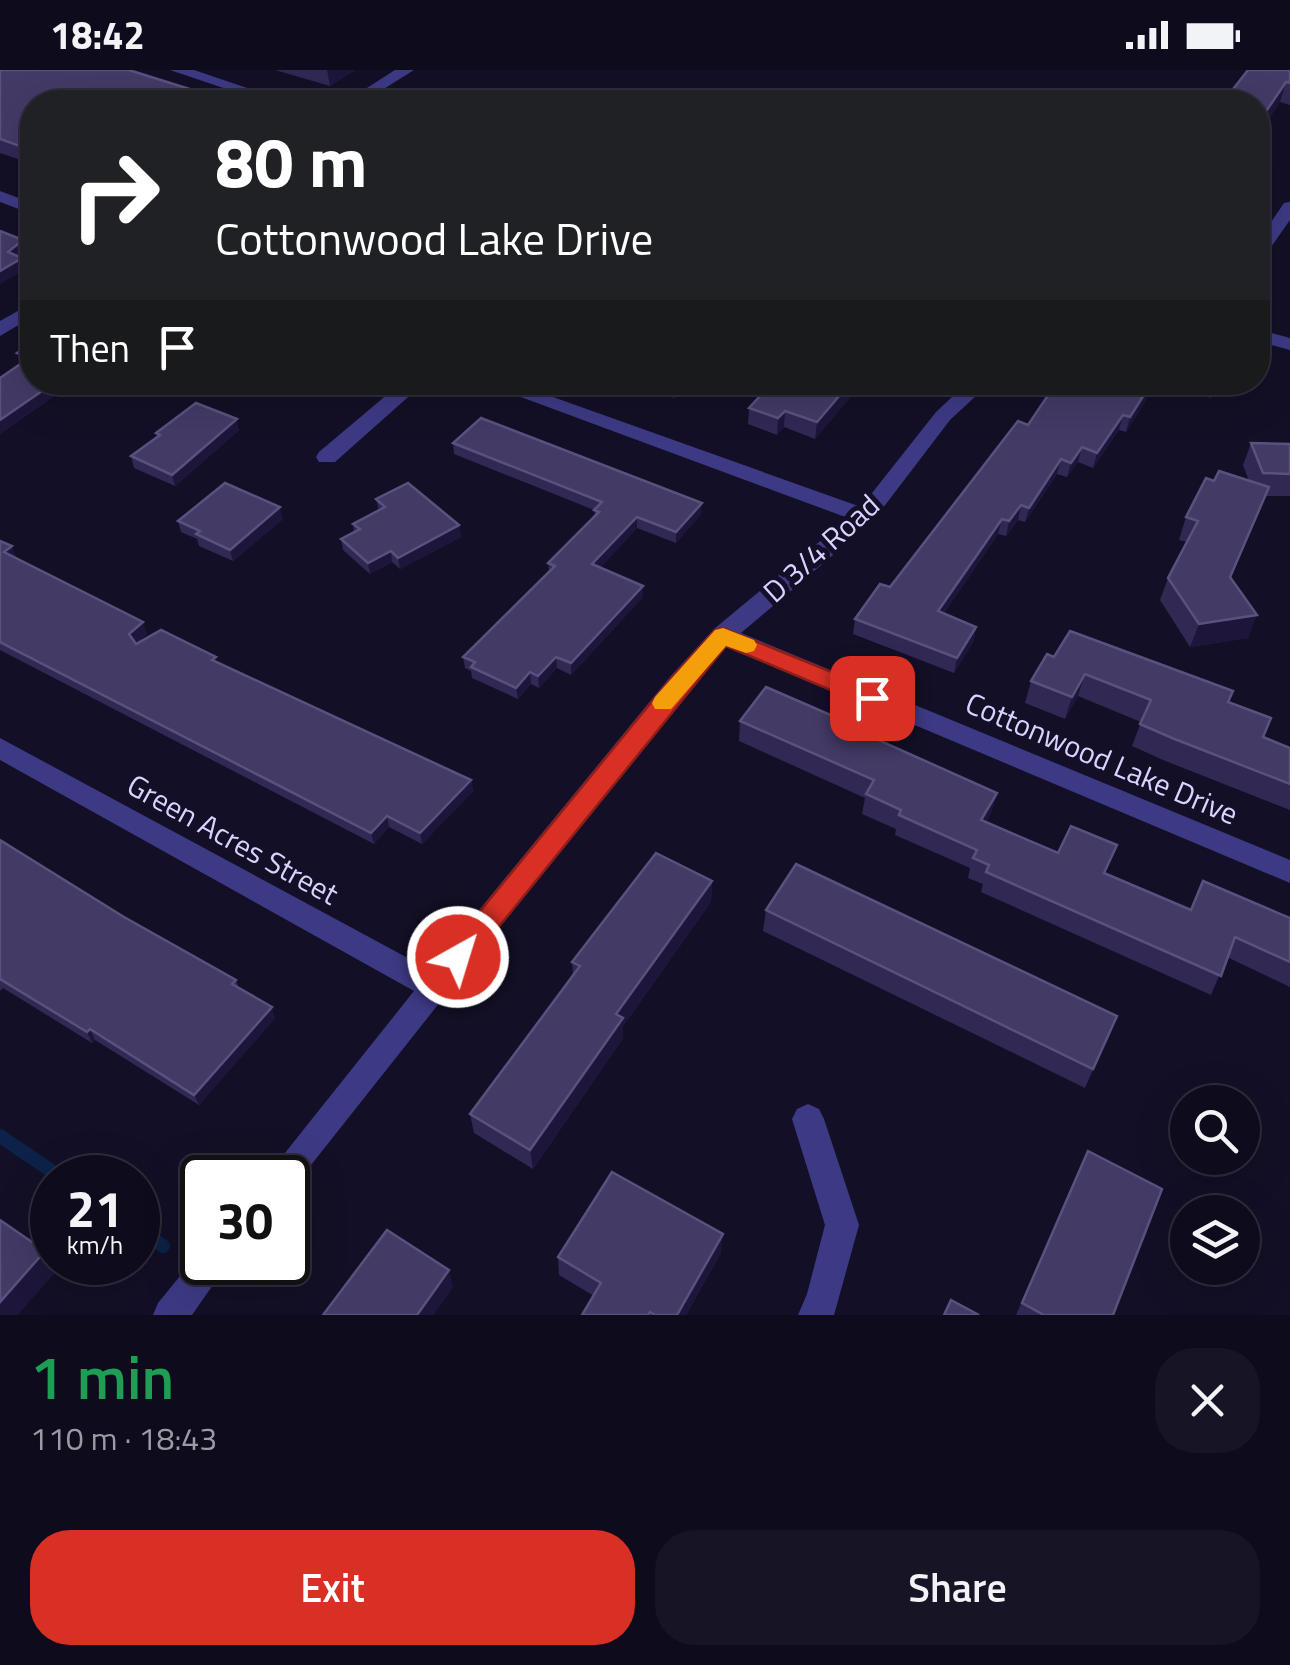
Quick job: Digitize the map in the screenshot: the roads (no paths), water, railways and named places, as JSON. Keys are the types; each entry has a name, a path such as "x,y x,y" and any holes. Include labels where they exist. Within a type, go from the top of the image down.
{"street":[{"path":"178,70 242,90"},
{"path":"373,90 406,70"},
{"path":"1270,236 1290,207"},
{"path":"327,457 400,395"},
{"path":"526,395 865,516"},
{"name":"D 3/4 Road","path":"300,1155 680,683 723,636 865,516 943,416 966,395"},
{"name":"Cottonwood Lake Drive","path":"723,636 1290,872"},
{"name":"Green Acres Street","path":"0,748 434,988"},
{"path":"808,1120 842,1225 823,1300 815,1315"},
{"path":"170,1315 194,1285"}],"waterway":[{"path":"0,1136 30,1156"}]}
